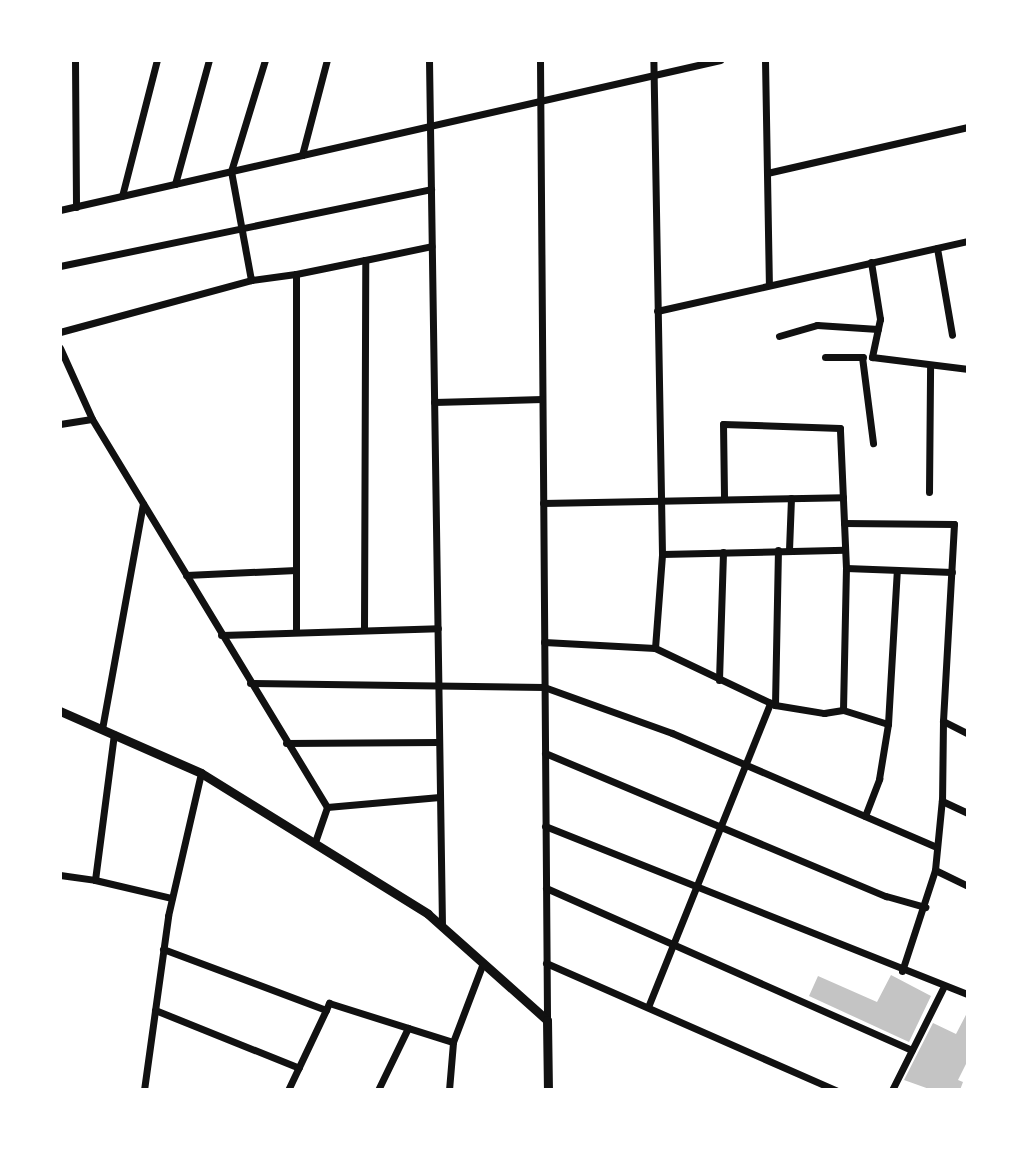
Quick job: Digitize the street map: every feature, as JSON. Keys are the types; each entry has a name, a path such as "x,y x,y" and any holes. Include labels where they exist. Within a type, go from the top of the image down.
{"street":[{"path":"75,60 76,207"},
{"path":"122,196 157,60"},
{"path":"175,184 209,60"},
{"path":"251,280 231,171 265,60"},
{"path":"302,155 327,60"},
{"path":"429,60 442,927"},
{"path":"540,60 548,1090"},
{"path":"653,60 662,554 655,648"},
{"path":"60,210 720,60"},
{"path":"765,60 769,285"},
{"path":"767,173 968,127"},
{"path":"60,266 241,225 431,189"},
{"path":"657,311 968,241"},
{"path":"60,332 251,280 296,274 432,246"},
{"path":"937,248 952,335"},
{"path":"364,630 365,260"},
{"path":"871,262 878,329 872,357"},
{"path":"296,274 296,632"},
{"path":"779,336 817,325 878,329"},
{"path":"60,348 92,419 327,807"},
{"path":"825,357 872,357 968,369"},
{"path":"862,357 873,443"},
{"path":"929,492 930,365"},
{"path":"434,402 542,399"},
{"path":"60,424 92,419"},
{"path":"724,499 723,424 840,428 846,568 843,710"},
{"path":"543,503 843,497"},
{"path":"789,550 791,498"},
{"path":"102,729 143,504"},
{"path":"844,523 954,524 943,721 942,799 935,870 902,971"},
{"path":"648,1007 772,704 778,550"},
{"path":"662,554 845,550"},
{"path":"719,680 723,552"},
{"path":"846,568 952,572"},
{"path":"186,575 296,570"},
{"path":"865,816 879,779 888,724 897,570"},
{"path":"221,635 438,628"},
{"path":"544,642 655,648 772,704 824,713 843,710 888,724"},
{"path":"250,683 544,687 746,765 937,847"},
{"path":"60,711 201,773 315,842 442,927 547,1020"},
{"path":"943,721 968,734"},
{"path":"95,880 114,734"},
{"path":"286,743 439,742"},
{"path":"545,753 722,824 886,896 925,907"},
{"path":"144,1090 172,898 201,773"},
{"path":"327,807 440,797"},
{"path":"942,799 968,813"},
{"path":"315,842 327,807"},
{"path":"545,826 902,971 968,994"},
{"path":"935,870 968,886"},
{"path":"60,875 172,898"},
{"path":"546,888 912,1050"},
{"path":"163,949 326,1010"},
{"path":"449,1090 453,1042 483,963"},
{"path":"546,963 836,1090"},
{"path":"892,1090 944,986"},
{"path":"288,1090 329,1003 453,1042"},
{"path":"155,1010 299,1068"},
{"path":"378,1090 408,1028"}],"building":[{"path":"891,975 931,996 909,1042 809,996 818,976 877,1002"},
{"path":"968,1011 968,1060 958,1080 963,1082 960,1090 932,1090 904,1080 933,1023 956,1034"}]}
